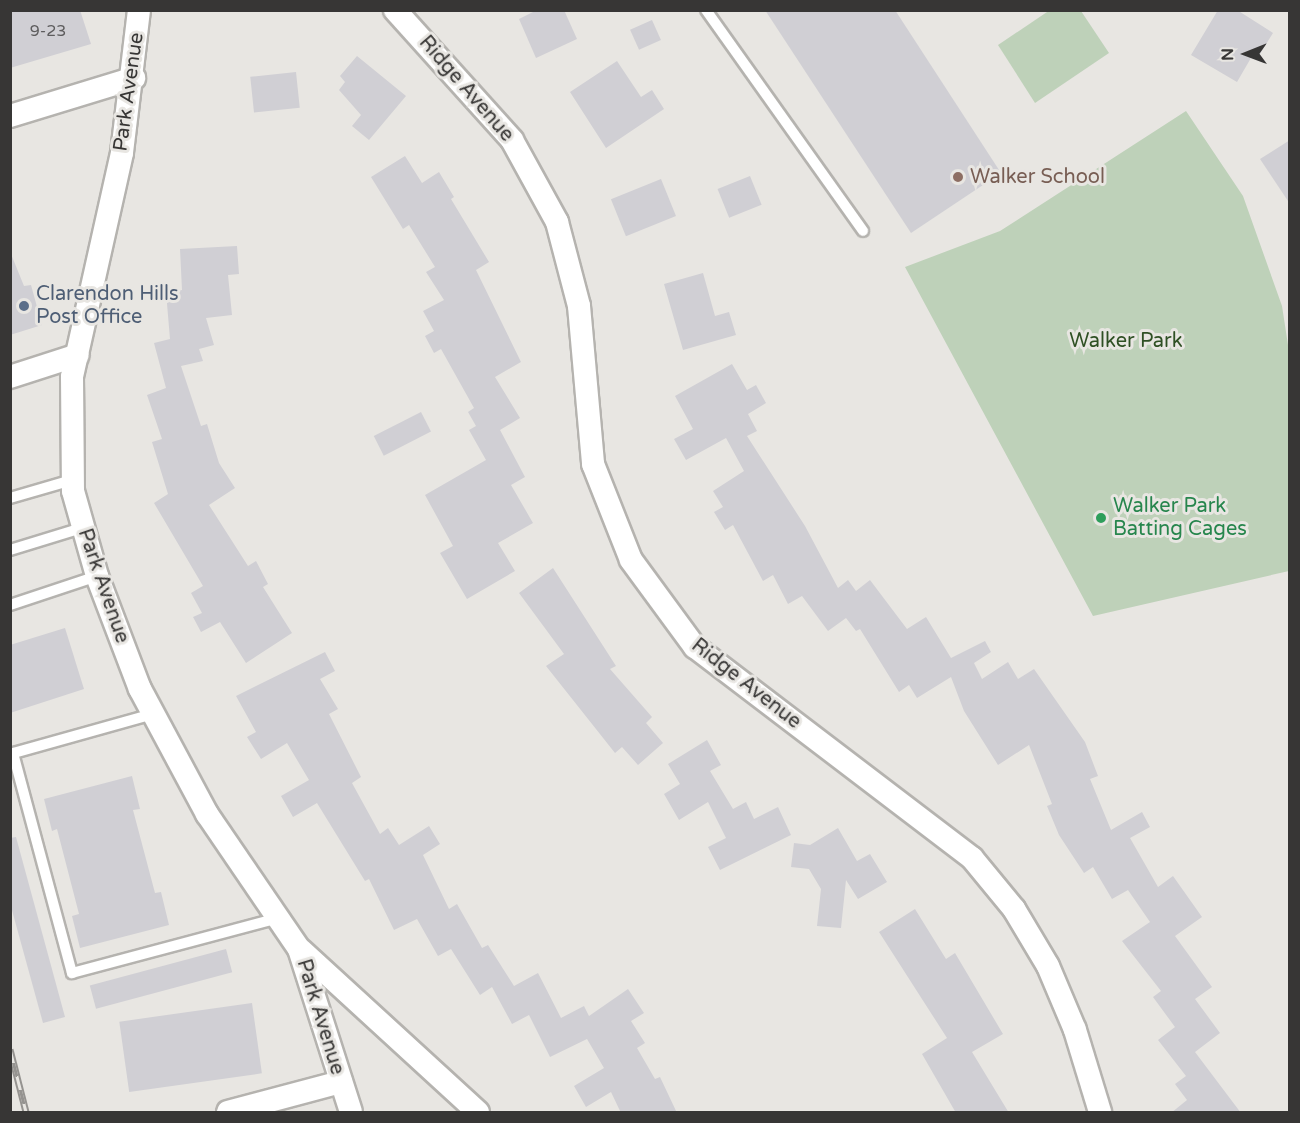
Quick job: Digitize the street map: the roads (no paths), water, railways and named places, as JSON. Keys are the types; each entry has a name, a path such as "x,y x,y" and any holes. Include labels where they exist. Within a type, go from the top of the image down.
{"street":[{"name":"Park Avenue","path":"139,10 134,78 78,355 70,412 72,480 82,528 97,576 153,714 207,814 299,950 351,1113"},
{"name":"Ridge Avenue","path":"395,10 512,140 557,222 579,306 593,464 631,560 695,647 972,858 1014,909 1048,966 1075,1030 1100,1113"},
{"path":"10,116 134,78"},
{"path":"10,377 78,355"},
{"path":"299,950 478,1113"},
{"path":"228,1113 341,1082"}],"lane":[{"path":"706,10 863,231"},
{"path":"10,498 72,480"},
{"path":"10,550 82,528"},
{"path":"10,605 97,576"},
{"path":"153,714 13,753 72,973 278,918"}],"railway":[{"path":"10,1049 26,1112"}],"place":[{"name":"Walker School","path":"958,177"},
{"name":"Clarendon Hills Post Office","path":"24,306"},
{"name":"Walker Park Batting Cages","path":"1101,518"}],"park label":[{"name":"Walker Park","path":"1126,341"}]}
